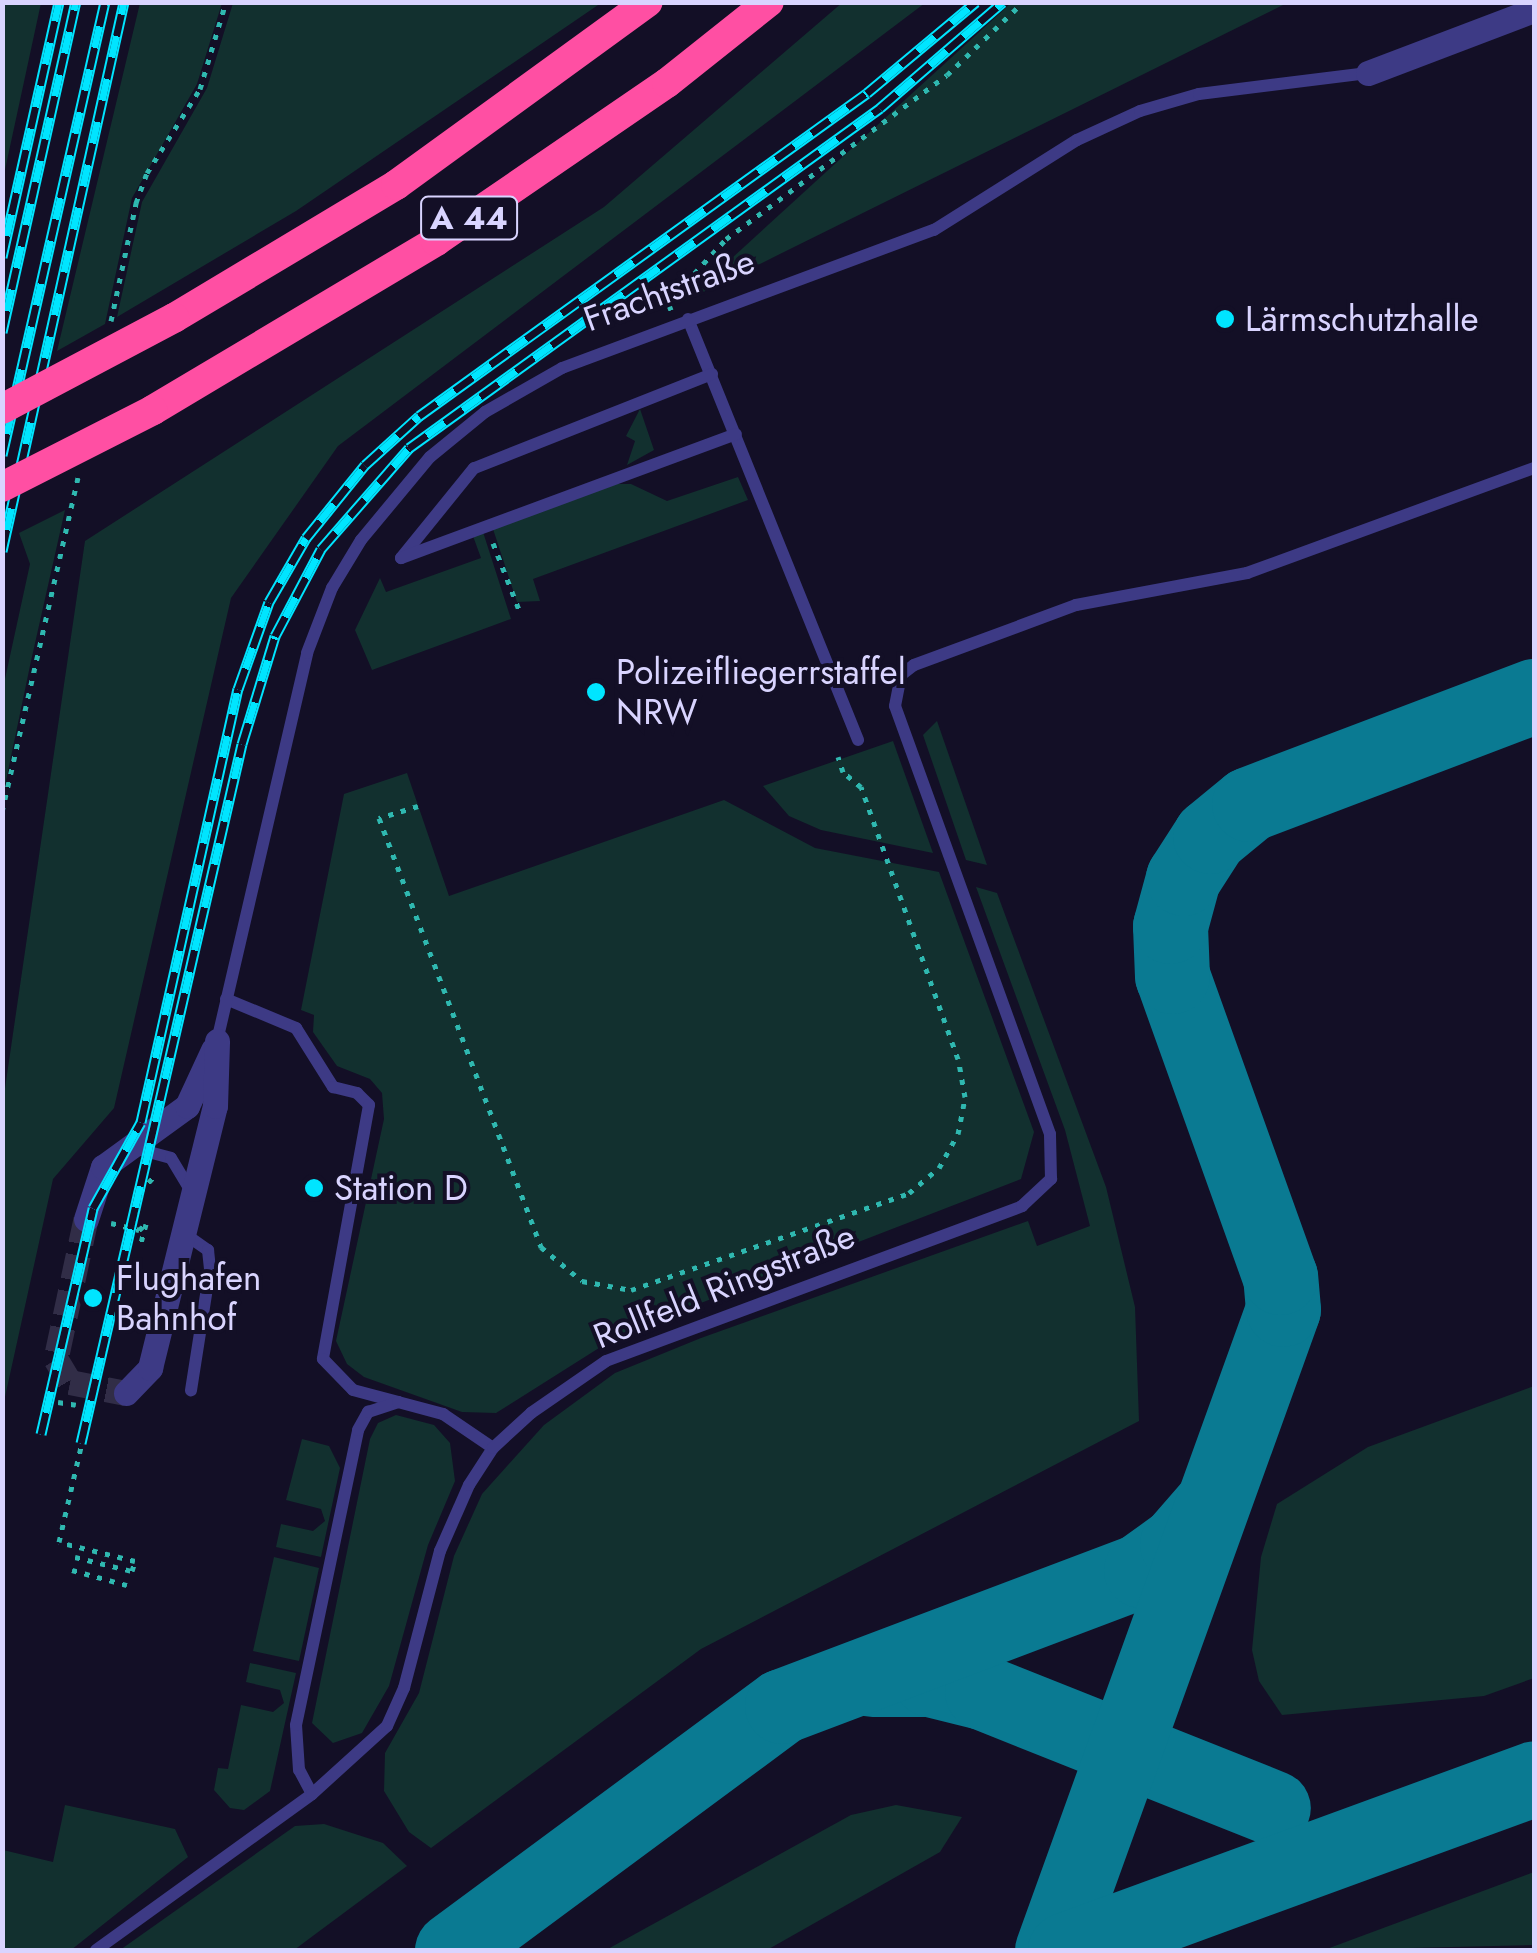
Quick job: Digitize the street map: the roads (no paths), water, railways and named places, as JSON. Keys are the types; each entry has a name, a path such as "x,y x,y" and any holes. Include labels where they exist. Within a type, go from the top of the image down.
{"highway":[{"name":"A 44","path":"2,408 174,318 396,184 648,2"},
{"name":"A 44","path":"2,488 153,410 436,241 667,83 770,2"}],"street":[{"name":"Frachtstraße","path":"1368,74 1516,10"},
{"name":"Frachtstraße","path":"86,1218 99,1175 121,1150 186,1106 217,1041"},
{"name":"Frachtstraße","path":"126,1394 150,1368 215,1106 217,1041"}],"lane":[{"name":"Frachtstraße","path":"217,1041 307,653 332,588 362,540 430,457 485,412 562,368 682,320 934,230 1077,140 1140,110 1199,94 1368,74"},
{"path":"682,320 712,374 858,740"},
{"path":"712,374 474,468 401,558 736,434"},
{"name":"Rollfeld Ringstraße","path":"96,1950 312,1794 387,1726 404,1688 440,1551 493,1448 606,1361 1022,1206 1050,1180 1050,1134 895,706 901,676 914,665 1076,605 1247,573 1534,468"},
{"path":"226,998 296,1028 333,1087 357,1093 369,1105 323,1360 353,1390 443,1414 493,1448"},
{"path":"121,1150 147,1148 171,1158 187,1179 190,1195"},
{"path":"182,1232 208,1250 210,1269 192,1390"},
{"path":"312,1794 299,1770 296,1726 358,1430 368,1412 398,1402"}],"tunnel":[{"path":"86,1219 56,1359 70,1382 126,1393"}],"railway":[{"path":"2,257 59,2"},
{"path":"2,332 76,2"},
{"path":"2,455 105,2"},
{"path":"2,551 124,2"},
{"path":"41,1434 93,1208 141,1122 238,689 269,602 306,538 365,465 419,416 867,93 976,2"},
{"path":"81,1443 242,744 275,636 321,549 409,448 880,108 1003,2"}],"place":[{"name":"Lärmschutzhalle","path":"1225,319"},
{"name":"Polizeifliegerrstaffel NRW","path":"596,692"},
{"name":"Station D","path":"314,1188"},
{"name":"Flughafen Bahnhof","path":"93,1298"}]}
